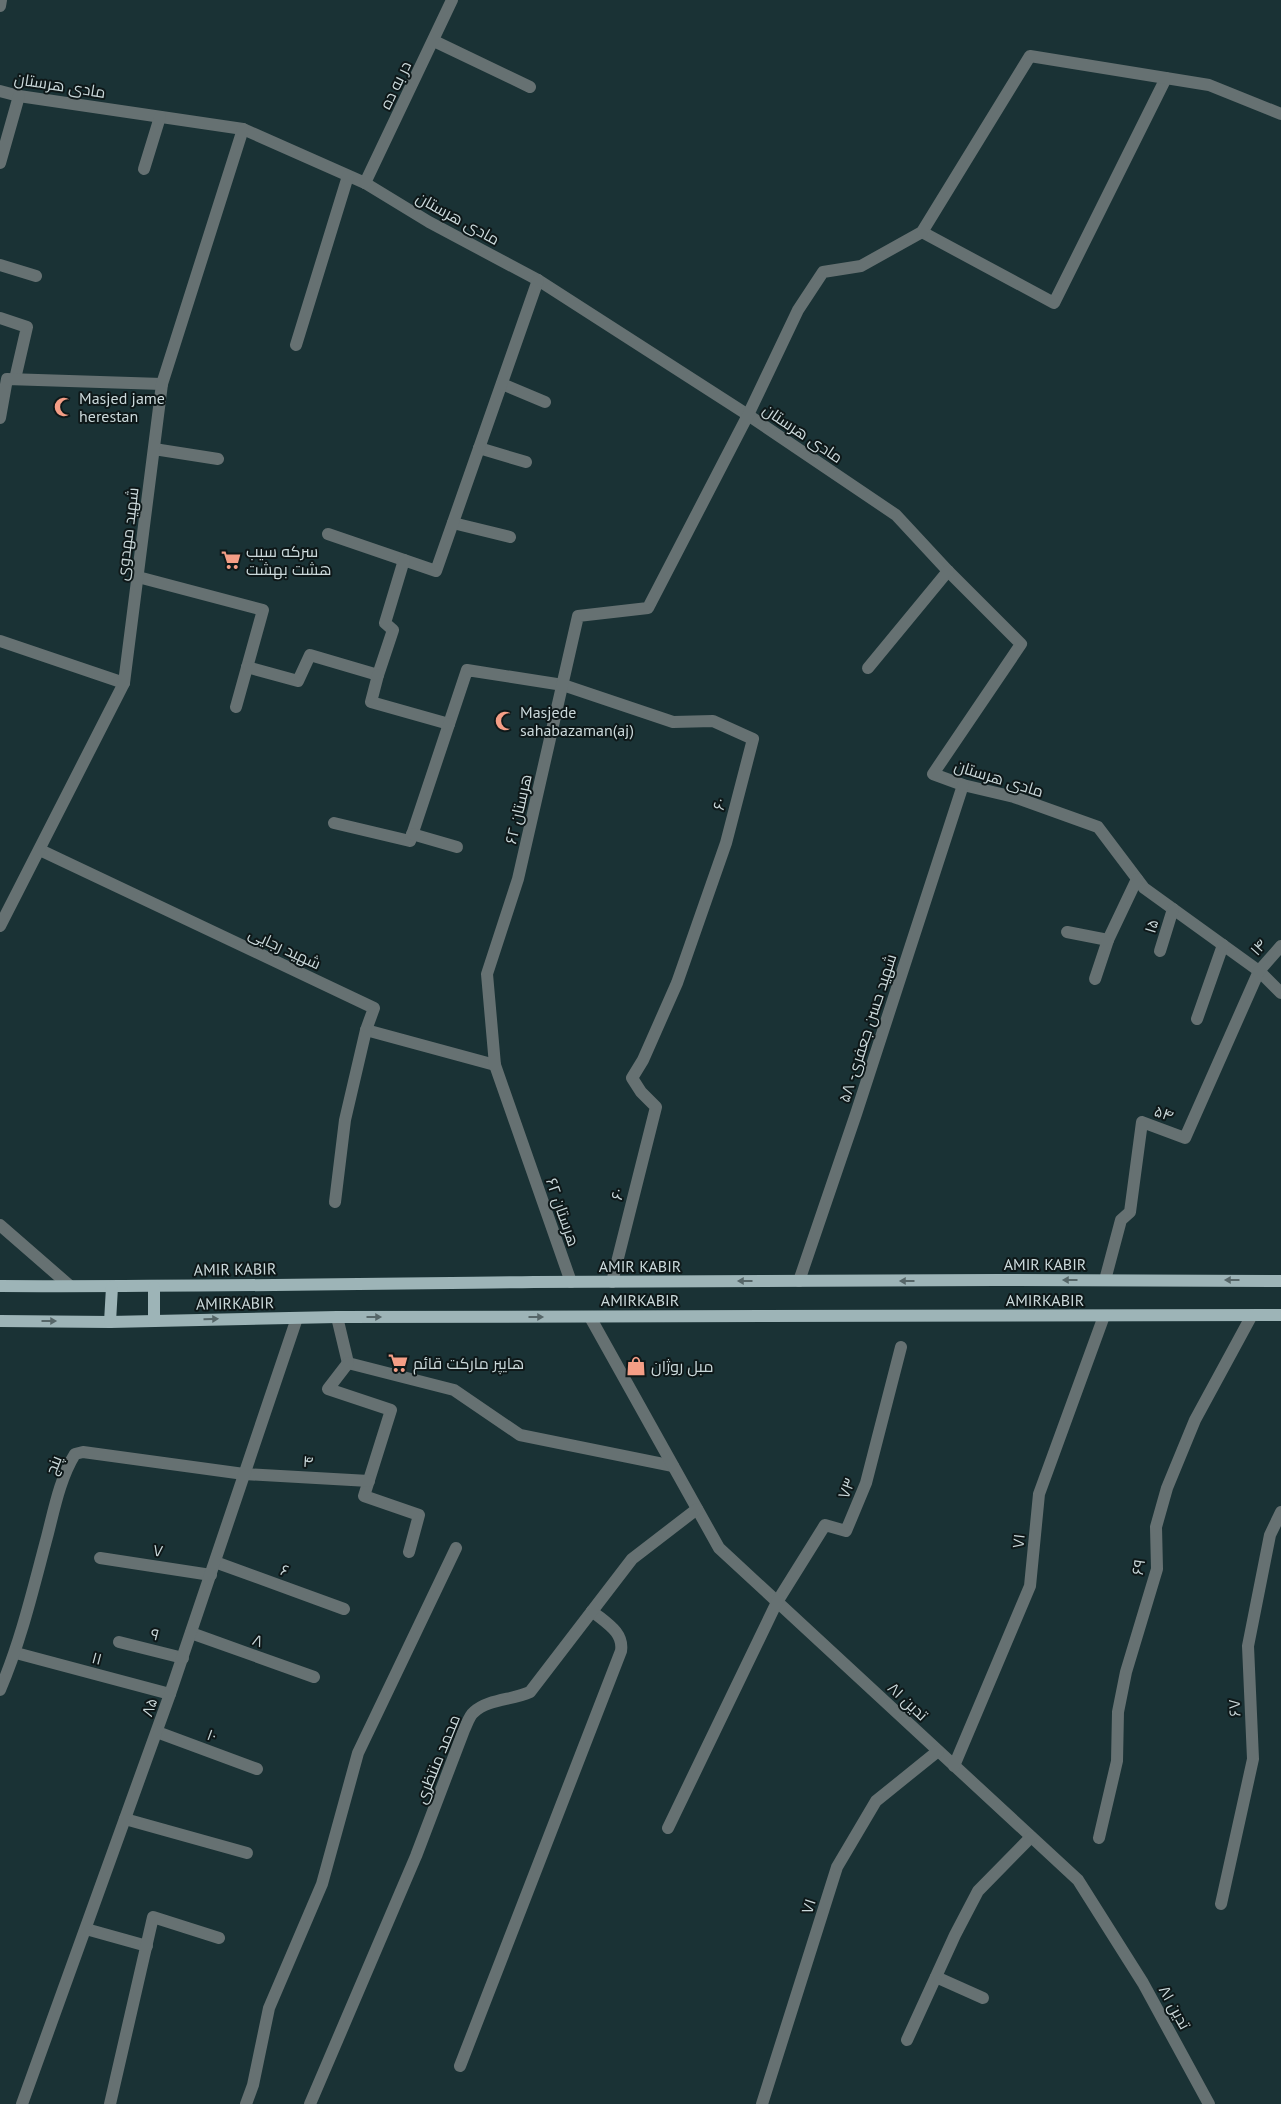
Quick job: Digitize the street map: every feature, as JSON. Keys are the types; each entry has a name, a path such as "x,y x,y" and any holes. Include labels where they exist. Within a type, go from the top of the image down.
{"main road":[{"name":"AMIR KABIR","path":"0,1286 154,1287 799,1281 1281,1281"},
{"path":"110,1322 112,1287"},
{"path":"154,1287 154,1321"},
{"name":"AMIRKABIR","path":"0,1321 110,1322 337,1317 1281,1316"}],"street":[{"path":"0,6 1,0"},
{"name":"در به ده","path":"366,183 452,0"},
{"path":"434,40 530,87"},
{"path":"748,415 798,310 823,272 861,266 922,232 1030,56 1209,85 1281,114"},
{"path":"922,232 1054,303 1166,78"},
{"name":"مادی هرستان","path":"0,91 19,96 243,129 366,183 429,222 538,280 748,415 896,515 948,571 1021,644 932,774 963,785 1014,798 1098,828 1144,888 1259,971 1281,993"},
{"path":"0,163 19,96"},
{"path":"144,169 160,117"},
{"name":"شهید مهدوی","path":"0,926 124,683 162,384 243,129"},
{"path":"296,346 348,176"},
{"path":"0,265 36,276"},
{"path":"328,534 436,571 538,280"},
{"path":"0,318 27,326 14,379"},
{"path":"0,418 7,379 162,384"},
{"path":"502,384 545,402"},
{"name":"هرستان ۶۲","path":"571,1282 495,1066 487,974 518,879 578,616 648,608 748,415"},
{"path":"479,448 526,462"},
{"path":"154,449 218,459"},
{"path":"453,522 510,537"},
{"path":"334,823 410,841 449,724 371,702 393,630 385,623 404,560"},
{"path":"868,668 948,571"},
{"path":"138,577 263,610 236,707"},
{"path":"0,641 124,683"},
{"path":"247,667 298,681 310,655 378,676"},
{"name":"۶۰","path":"449,724 467,670 563,685 673,722 713,721 753,739 726,843 677,983 643,1060 632,1078 641,1092 656,1107 612,1282"},
{"name":"شهید حسن جعفری- ۵۸","path":"799,1281 856,1114 963,785"},
{"path":"412,834 456,847"},
{"name":"شهید رجایی","path":"40,850 374,1008 366,1030"},
{"path":"1095,979 1108,940 1137,879"},
{"name":"۱۵","path":"1160,952 1173,909"},
{"path":"1067,932 1108,940"},
{"path":"1197,1019 1223,945"},
{"name":"۱۴","path":"1259,971 1281,946"},
{"name":"۵۴","path":"1105,1280 1121,1220 1130,1212 1142,1122 1185,1138 1259,971"},
{"path":"335,1202 345,1120 366,1030 495,1066"},
{"path":"0,1225 70,1286"},
{"name":"۷۱","path":"954,1766 1030,1586 1039,1494 1104,1316"},
{"name":"۶۹","path":"1099,1838 1117,1761 1118,1712 1126,1672 1157,1569 1156,1527 1167,1488 1195,1420 1252,1316"},
{"path":"337,1317 348,1363 328,1390 391,1410 364,1496 419,1515 409,1552"},
{"name":"تدین ۸۱","path":"590,1317 719,1548 1078,1880 1142,1983 1209,2104"},
{"name":"۸۵","path":"22,2104 183,1658 297,1318"},
{"name":"۷۳","path":"777,1602 826,1525 846,1531 866,1484 901,1347"},
{"path":"348,1363 454,1390 520,1435 674,1466"},
{"name":"پنج","path":"16,1654 53,1514 74,1454 83,1452 244,1474"},
{"name":"۴","path":"244,1474 369,1481"},
{"name":"محمد منتظری","path":"310,2104 416,1856 464,1730 473,1713 488,1704 519,1697 530,1692 632,1559 697,1509"},
{"name":"۶۷","path":"1221,1904 1253,1759 1248,1646 1270,1536 1281,1512"},
{"path":"246,2104 253,2085 269,2008 322,1884 358,1753 456,1548"},
{"name":"۷","path":"100,1558 210,1574"},
{"name":"۶","path":"215,1562 344,1609"},
{"path":"668,1828 777,1602"},
{"path":"460,2066 621,1651 622,1641 618,1634 592,1611"},
{"name":"۸","path":"191,1633 314,1677"},
{"name":"۹","path":"119,1642 183,1658"},
{"path":"0,1690 16,1654"},
{"name":"۱۱","path":"16,1654 170,1694"},
{"name":"۱۰","path":"157,1732 257,1769"},
{"name":"۷۱","path":"762,2104 837,1867 876,1801 938,1751"},
{"path":"125,1819 247,1852"},
{"path":"907,2040 978,1891 1031,1837"},
{"path":"110,2104 153,1917 219,1938"},
{"path":"86,1928 146,1946"},
{"path":"936,1977 984,1998"}],"place":[{"name":"Masjed jame herestan","path":"64,407"},
{"name":"سرکه سیب هشت بهشت","path":"231,560"},
{"name":"Masjede sahabazaman(aj)","path":"505,721"},
{"name":"هایپر مارکت قائم","path":"398,1363"},
{"name":"مبل روژان","path":"636,1366"}]}
